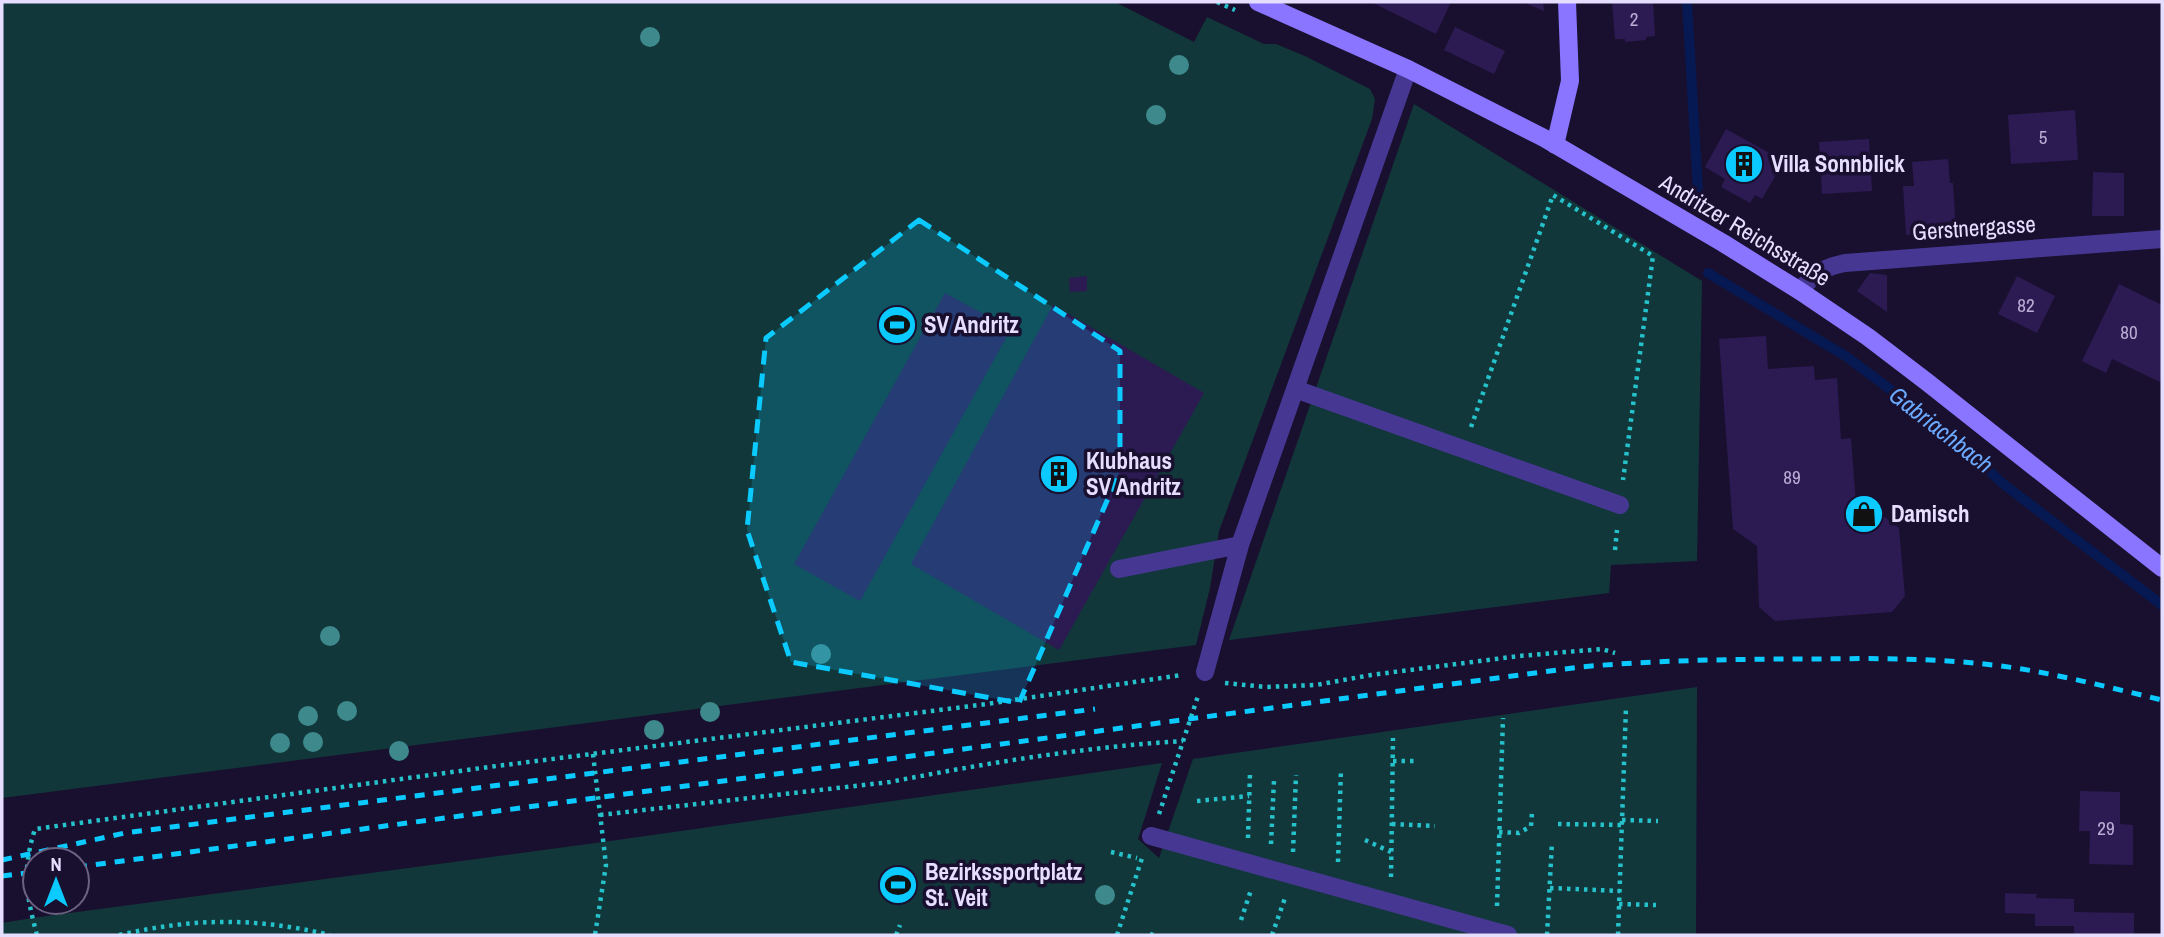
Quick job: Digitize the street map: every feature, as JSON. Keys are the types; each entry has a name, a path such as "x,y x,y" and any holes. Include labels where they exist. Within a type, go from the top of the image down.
{"street":[{"name":"Andritzer Reichsstraße","path":"1258,2 1408,69 1555,145 1800,291 1898,359 2162,568"},
{"path":"1555,145 1570,81 1567,2"},
{"path":"1205,672 1240,545 1408,69"},
{"name":"Gerstnergasse","path":"1800,291 1813,274 1828,266 1845,263 2162,239"},
{"path":"1295,389 1620,505"},
{"path":"1119,569 1240,545"},
{"path":"1152,836 1502,934"}],"path":[{"path":"1463,449 1553,195 1653,256 1615,550"},
{"path":"37,935 25,873 27,854 35,829 986,704 1205,672 1222,683 1266,687 1316,685 1371,675 1519,656 1602,649 1615,653"},
{"path":"1117,935 1205,672"},
{"path":"1618,935 1626,707"},
{"path":"1502,934 1499,832 1503,718"},
{"path":"1390,903 1393,738"},
{"path":"600,815 890,782 1131,744 1183,741"},
{"path":"593,754 606,864 595,935"},
{"path":"1393,761 1418,761"},
{"path":"1337,888 1341,769"},
{"path":"1250,773 1249,796 1259,866"},
{"path":"1241,920 1259,866 1274,780"},
{"path":"1197,801 1249,796"},
{"path":"1499,832 1525,831 1531,826 1532,813"},
{"path":"1558,824 1658,821"},
{"path":"1392,824 1435,826"},
{"path":"1365,840 1391,852"},
{"path":"1547,935 1552,842"},
{"path":"1111,852 1141,859"},
{"path":"1550,888 1620,891"},
{"path":"1619,904 1656,905"},
{"path":"119,935 192,921 252,922 330,935"},
{"path":"896,935 900,925"}],"highlighted area":[{"path":"919,220 1120,351 1120,471 1019,703 791,662 747,530 766,338"}],"green space":[{"name":"SV Andritz","path":"2,2 1115,2 1194,42 1207,17 1264,44 1276,44 1307,57 1370,89 1375,99 1372,119 1219,531 1210,588 1196,645 2,798"},
{"path":"1414,104 1702,281 1697,561 1611,565 1609,593 1229,640"},
{"path":"1697,687 1696,935 2,935 2,923 32,918 91,916 91,910 603,842 1162,763 1138,839 1159,858 1193,759"}],"building":[{"path":"1371,2 1451,2 1436,34"},
{"path":"1523,2 1543,2 1544,11"},
{"path":"1612,2 1653,2 1655,36 1646,37 1646,40 1625,42 1625,39 1615,39"},
{"path":"1455,27 1505,51 1494,74 1444,50"},
{"path":"2075,110 2078,160 2011,164 2008,115"},
{"name":"Villa Sonnblick","path":"1726,129 1784,161 1762,199 1755,195 1750,203 1721,187 1725,179 1705,167"},
{"path":"1869,139 1872,191 1822,194 1819,142"},
{"path":"1948,159 1950,183 1953,183 1956,232 1906,235 1903,186 1914,186 1912,162"},
{"path":"2093,172 2124,173 2124,216 2092,216"},
{"path":"1870,273 1887,275 1887,312 1857,291"},
{"path":"1087,276 1087,291 1070,292 1069,278"},
{"path":"2017,276 2055,296 2037,333 1998,314"},
{"path":"2119,284 2162,305 2162,383 2112,359 2106,373 2082,361"},
{"path":"945,293 1011,329 860,601 794,564"},
{"name":"Klubhaus SV Andritz","path":"1053,305 1204,393 1059,650 911,564"},
{"path":"1766,336 1768,369 1814,366 1815,380 1837,378 1841,439 1851,438 1857,517 1882,515 1899,528 1905,596 1892,612 1775,621 1759,607 1757,546 1733,529 1719,339"},
{"path":"2080,791 2120,792 2120,824 2133,825 2133,865 2089,864 2090,831 2079,831"},
{"path":"2005,893 2037,894 2036,898 2074,899 2074,912 2134,913 2134,935 2074,935 2074,926 2035,926 2035,914 2005,913"}],"waterway":[{"name":"Gabriachbach","path":"1687,2 1698,192"},
{"name":"Gabriachbach","path":"1708,273 1847,357 1955,438 2002,483 2162,605"}],"railway":[{"path":"91,865 1580,667 1756,659 1944,661 2040,672 2162,700"},
{"path":"2,860 125,833 1095,709"},
{"path":"2,876 21,874"}],"place":[{"name":"Villa Sonnblick","path":"1744,164"},
{"name":"SV Andritz","path":"897,325"},
{"name":"Klubhaus SV Andritz","path":"1059,474"},
{"name":"Damisch","path":"1864,514"},
{"name":"Bezirkssportplatz St. Veit","path":"898,885"}]}
